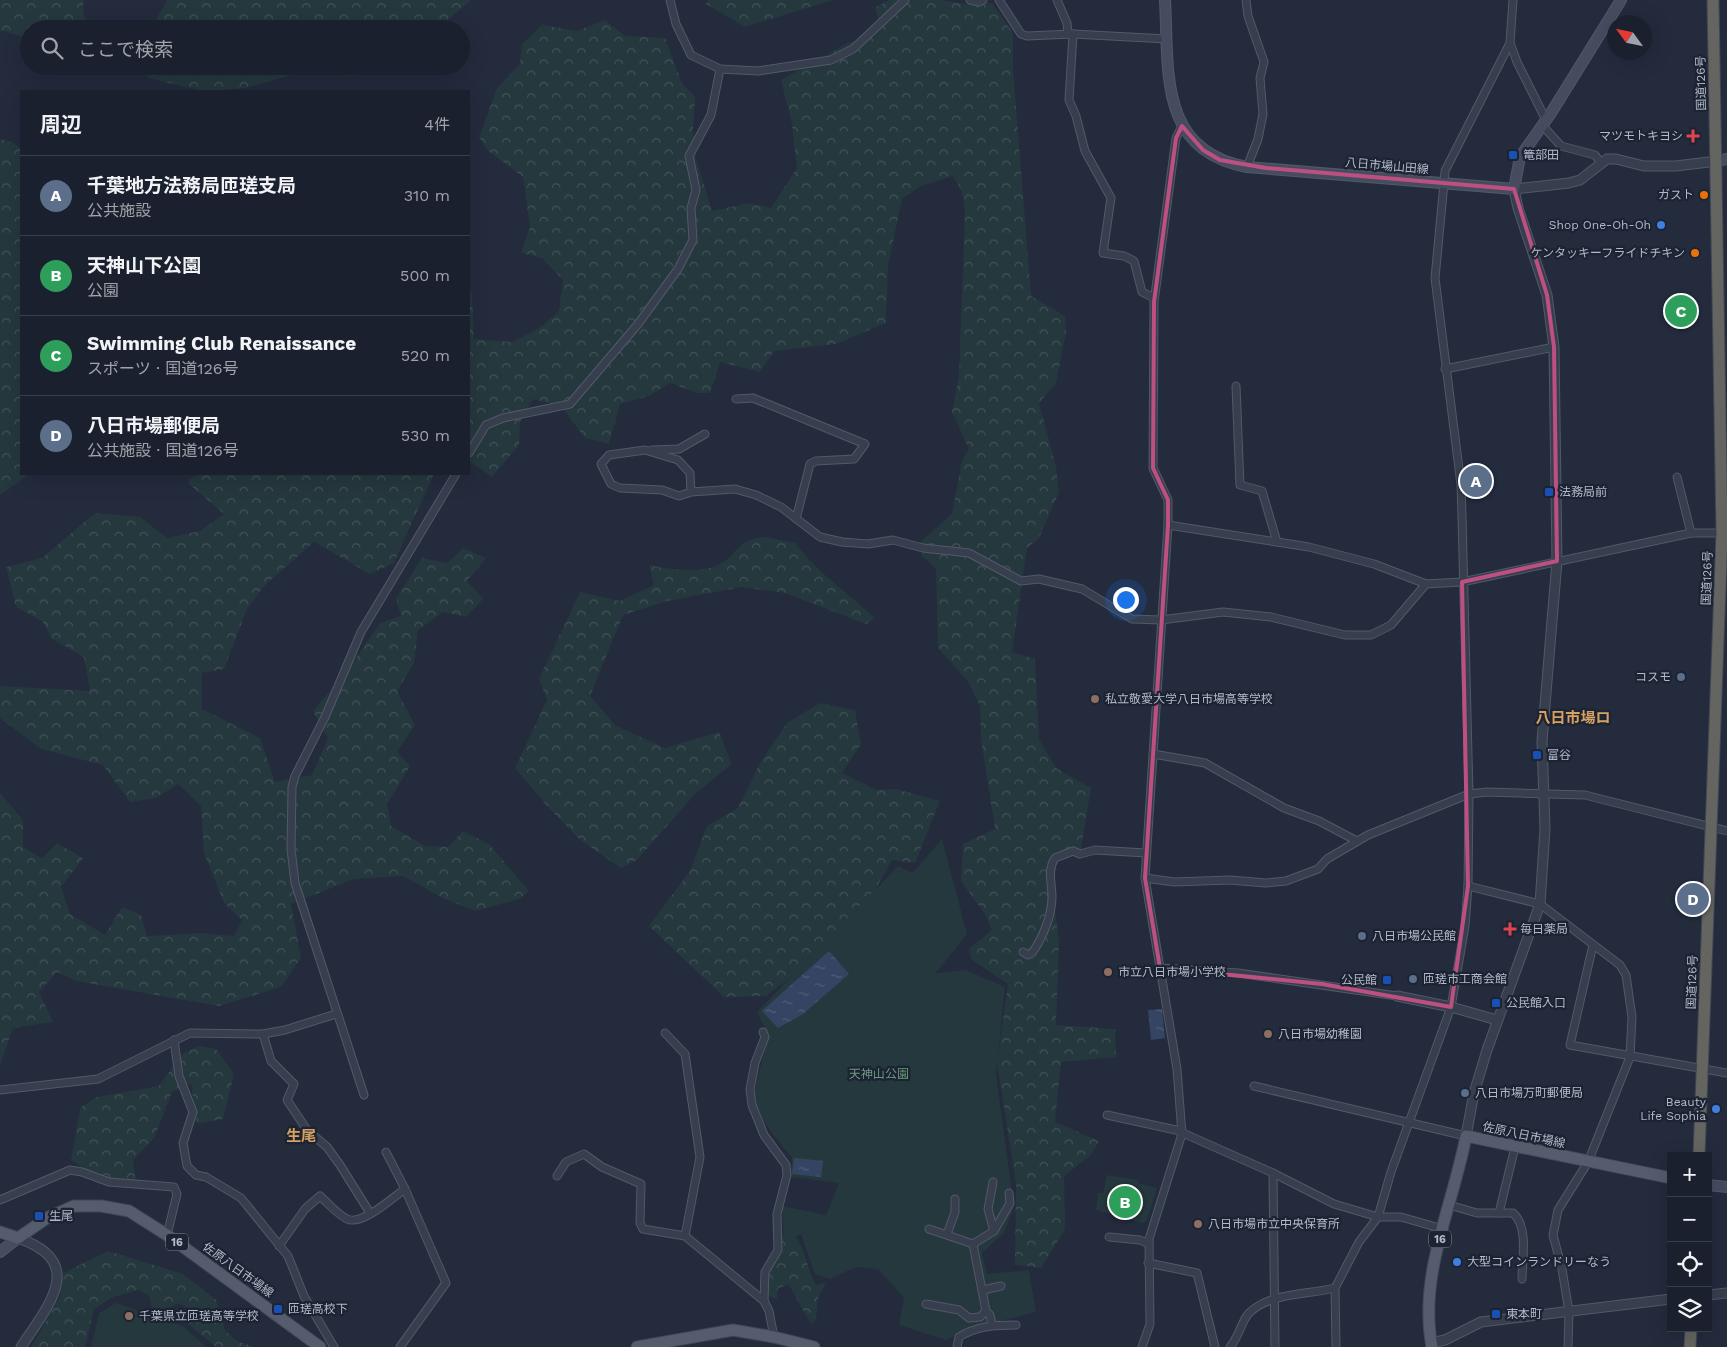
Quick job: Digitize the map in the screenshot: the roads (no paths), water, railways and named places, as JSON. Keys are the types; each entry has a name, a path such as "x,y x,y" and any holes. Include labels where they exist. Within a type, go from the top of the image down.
{"highway":[{"name":"国道126号","path":"1699,1152 1722,533 1724,161 1713,0"},
{"path":"1690,1347 1691,1332"}],"main road":[{"name":"八日市場山田線","path":"1165,0 1173,103 1182,126 1195,142 1212,156 1228,163 1248,167 1514,189"},
{"path":"1514,189 1520,157 1544,123 1621,0"},
{"name":"佐原八日市場線","path":"1432,1345 1428,1317 1432,1266 1466,1136 1667,1177"},
{"path":"1712,1185 1727,1187"},
{"name":"佐原八日市場線","path":"18,1238 48,1218 66,1209 91,1205 129,1211 167,1235 320,1347"},
{"path":"0,1232 18,1238"},
{"path":"0,1252 18,1238"},
{"path":"637,1347 733,1330 776,1342 814,1347"}],"street":[{"path":"670,0 676,24 690,56 720,69 758,71 831,60 853,49 905,0"},
{"path":"970,0 979,2 983,0"},
{"path":"999,0 1021,34 1027,36 1071,34 1167,39"},
{"path":"1057,0 1071,34 1070,100 1085,151 1110,198 1103,253 1124,256 1134,261 1142,292 1154,298"},
{"path":"1246,0 1248,16 1264,62 1260,78 1263,114 1258,138 1248,167"},
{"path":"1336,1347 1335,1288 1359,1242 1378,1217 1451,1007 1465,926 1468,886 1469,794 1462,582 1461,485 1435,278 1446,171 1510,43 1513,0"},
{"path":"1510,43 1544,123 1561,146 1595,155 1601,163"},
{"path":"470,451 486,425 503,418 570,404 638,324 678,269 693,240 691,208 696,190 688,156 711,114 720,69"},
{"path":"1142,1347 1150,1324 1149,1244 1182,1134 1177,1069 1145,878 1168,525 1168,500 1153,468 1154,298 1176,138 1182,126"},
{"path":"1254,1086 1466,1136 1478,1080 1497,1020 1540,904 1545,793 1542,741 1557,561 1554,347 1547,296 1518,208 1514,189 1569,183 1588,175 1607,159 1616,159 1644,166 1676,166 1724,161"},
{"path":"1445,369 1554,347"},
{"path":"1236,386 1240,485 1262,491 1277,542"},
{"path":"736,399 753,398 865,444 854,459 816,461 810,464 796,519"},
{"path":"705,434 679,449 645,450 609,455 601,464 611,484 620,488 662,490 679,496 691,492 735,489 756,495 781,507 820,537 842,542 868,544 893,540 923,548 970,553 1021,581 1038,579 1063,583 1082,589 1132,619 1162,620 1223,612 1271,617 1345,635 1371,635 1391,625 1426,584"},
{"path":"645,450 678,460 690,473 691,492"},
{"path":"364,1095 294,883 291,849 292,788 295,776 325,716 361,632 455,475"},
{"path":"1677,477 1691,533"},
{"path":"1168,525 1309,547 1374,564 1426,584 1462,582 1691,533 1722,533"},
{"path":"1153,754 1205,763 1284,808 1319,821 1357,841"},
{"path":"1145,878 1174,882 1230,880 1266,883 1286,881 1318,869 1327,859 1357,841 1469,794 1487,792 1585,795 1727,831"},
{"path":"1023,952 1028,955 1032,953 1043,936 1052,899 1050,875 1055,858 1073,851 1080,854 1095,850 1146,853"},
{"path":"1468,886 1540,904 1620,965 1626,975 1632,1016 1630,1057 1588,1162 1558,1210 1553,1235 1569,1312 1568,1347"},
{"path":"1593,945 1570,1045 1727,1073"},
{"path":"1160,968 1238,973 1397,996 1451,1007 1497,1020"},
{"path":"0,1090 98,1079 190,1033 263,1034 285,1030 336,1014"},
{"path":"763,1032 765,1037 755,1063 750,1089 751,1097 767,1142 786,1165 787,1175 776,1214 778,1250 764,1272 764,1301"},
{"path":"665,1033 685,1054 700,1157 685,1236"},
{"path":"263,1034 271,1062 294,1084 287,1100 306,1130 327,1147 370,1213"},
{"path":"174,1040 179,1076 193,1112 183,1143 187,1166 196,1175 206,1177 241,1198 292,1264 304,1296 334,1347"},
{"path":"1107,1115 1176,1130 1273,1173 1334,1204 1378,1217 1401,1216 1443,1228"},
{"path":"1499,1212 1515,1147"},
{"path":"386,1152 405,1189 446,1283 400,1347"},
{"path":"557,1176 566,1162 584,1154 602,1167 641,1184 640,1223 644,1229 685,1236 764,1301 769,1311 776,1342"},
{"path":"0,1200 70,1170 82,1172 109,1182 174,1187 177,1194 167,1235"},
{"path":"1273,1173 1276,1298 1275,1347"},
{"path":"993,1182 988,1209 994,1231"},
{"path":"279,1246 305,1209 320,1196 349,1220 361,1220 405,1189"},
{"path":"973,1244 994,1231 1010,1203 1009,1194"},
{"path":"947,1234 955,1212 956,1199"},
{"path":"1449,1205 1477,1213 1513,1213 1520,1222 1522,1279"},
{"path":"929,1229 973,1244"},
{"path":"1109,1237 1140,1240 1149,1244"},
{"path":"18,1238 34,1244 46,1252 55,1264 56,1272 55,1292 21,1347"},
{"path":"973,1244 978,1272 984,1290 986,1311 990,1315 992,1325"},
{"path":"1148,1263 1197,1273 1215,1347"},
{"path":"984,1290 1001,1286"},
{"path":"1230,1347 1235,1342 1248,1314 1276,1298 1315,1293 1335,1288"},
{"path":"1712,1295 1727,1293"},
{"path":"1432,1345 1481,1322 1667,1300"},
{"path":"926,1304 959,1310 969,1318 980,1317 986,1311"},
{"path":"958,1347 959,1337 969,1331 992,1325 1016,1324"}],"water":[{"path":"829,951 849,974 803,1014 778,1028 762,1011"},
{"path":"1162,1009 1165,1038 1151,1040 1148,1010"},
{"path":"794,1158 823,1161 821,1177 792,1174"}],"place":[{"name":"マツモトキヨシ","path":"1693,136"},
{"name":"篭部田","path":"1513,155"},
{"name":"ガスト","path":"1704,195"},
{"name":"Shop One-Oh-Oh","path":"1661,225"},
{"name":"ケンタッキーフライドチキン","path":"1695,253"},
{"name":"Swimming Club Renaissance","path":"1681,311"},
{"name":"千葉地方法務局匝瑳支局","path":"1476,481"},
{"name":"法務局前","path":"1549,492"},
{"name":"コスモ","path":"1681,677"},
{"name":"私立敬愛大学八日市場高等学校","path":"1095,699"},
{"name":"富谷","path":"1537,755"},
{"name":"八日市場郵便局","path":"1693,899"},
{"name":"毎日薬局","path":"1510,929"},
{"name":"八日市場公民館","path":"1362,936"},
{"name":"市立八日市場小学校","path":"1108,972"},
{"name":"匝瑳市工商会館","path":"1413,979"},
{"name":"公民館","path":"1387,980"},
{"name":"公民館入口","path":"1496,1003"},
{"name":"八日市場幼稚園","path":"1268,1034"},
{"name":"八日市場万町郵便局","path":"1465,1093"},
{"name":"Beauty Life Sophia","path":"1716,1109"},
{"name":"天神山下公園","path":"1125,1202"},
{"name":"生尾","path":"39,1216"},
{"name":"八日市場市立中央保育所","path":"1198,1224"},
{"name":"大型コインランドリーなう","path":"1457,1262"},
{"name":"匝瑳高校下","path":"278,1309"},
{"name":"東本町","path":"1496,1314"},
{"name":"千葉県立匝瑳高等学校","path":"129,1316"}],"district":[{"name":"八日市場ロ","path":"1573,718"},
{"name":"生尾","path":"301,1136"}],"park label":[{"name":"天神山公園","path":"879,1074"}]}
